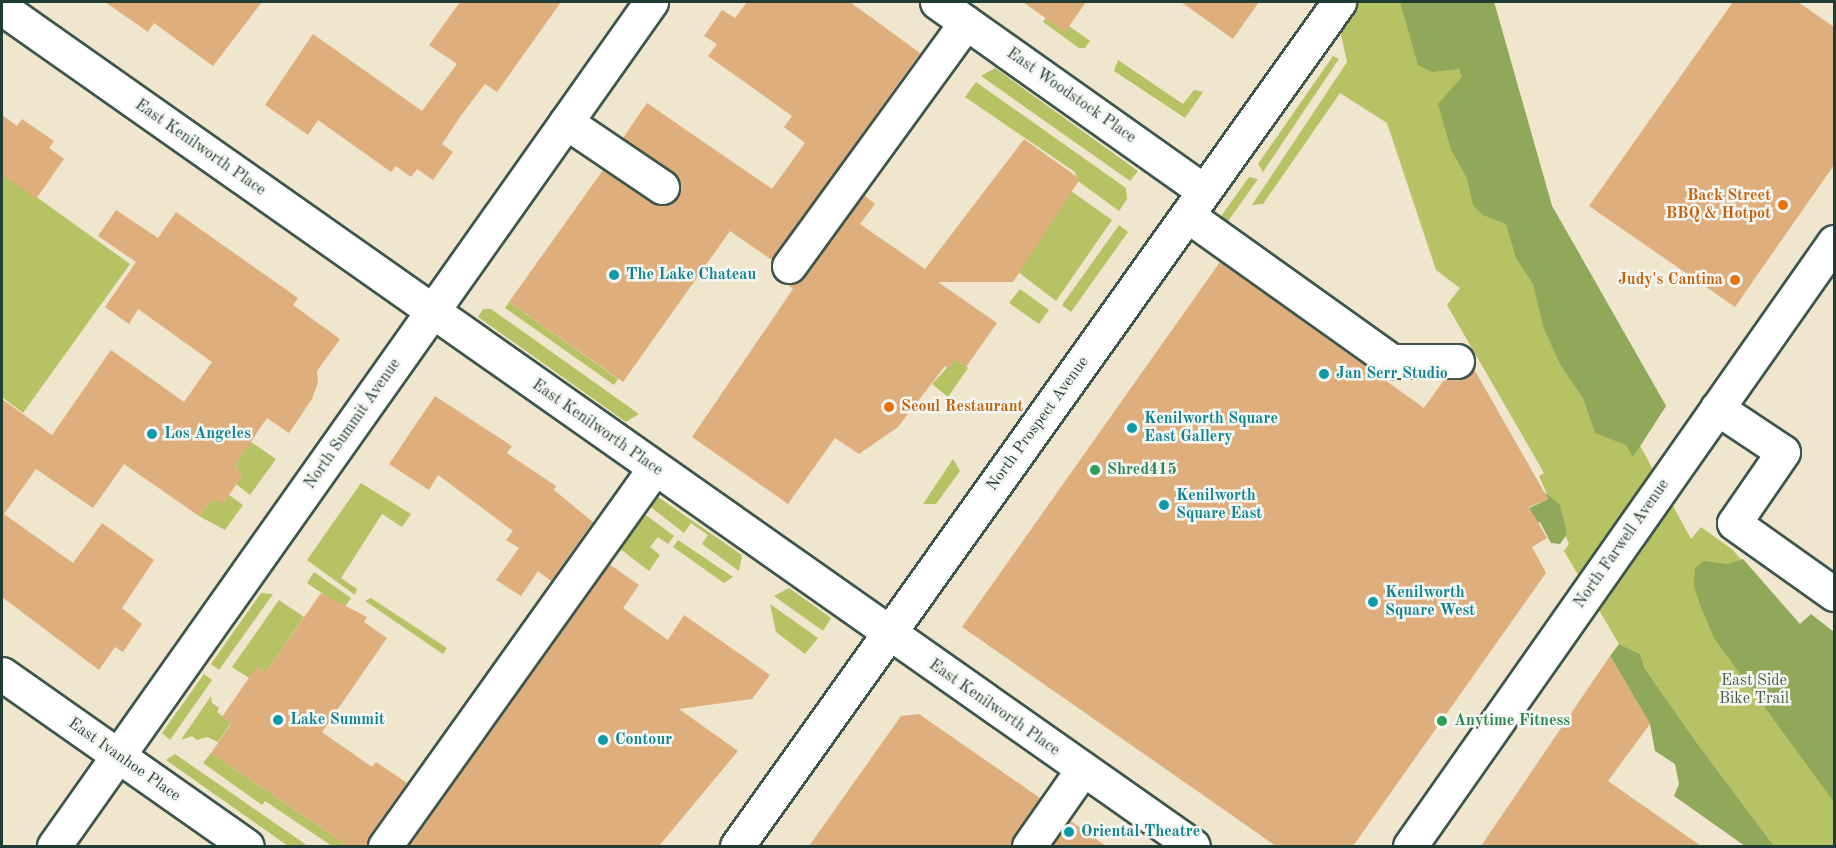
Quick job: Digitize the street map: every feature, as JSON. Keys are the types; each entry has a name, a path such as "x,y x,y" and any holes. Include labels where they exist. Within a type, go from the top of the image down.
{"street":[{"name":"North Summit Avenue","path":"54,846 651,2"},
{"name":"East Woodstock Place","path":"937,2 966,22 1196,203 1392,361 1457,361"},
{"name":"North Prospect Avenue","path":"737,846 1337,5"},
{"name":"East Kenilworth Place","path":"2,8 888,634 1193,846"},
{"path":"789,266 966,22"},
{"path":"566,122 662,187"},
{"name":"North Farwell Avenue","path":"1410,846 1834,242"},
{"path":"1717,408 1783,452 1734,523 1834,594"},
{"path":"385,846 654,469"},
{"name":"East Ivanhoe Place","path":"2,674 247,846"},
{"path":"1029,846 1083,769"}],"green space":[{"name":"East Side Bike Trail","path":"1334,2 1494,2 1552,206 1666,406 1640,446 1691,539 1701,527 1733,550 1834,669 1834,846 1774,846 1645,669 1640,654 1619,644 1564,551 1569,544 1539,476 1544,473 1447,305 1460,288 1436,270 1387,123 1340,93 1263,204 1252,205 1347,62"},
{"path":"1400,2 1494,2 1552,206 1666,406 1633,457 1626,445 1595,433 1583,398 1561,366 1544,329 1533,284 1516,258 1506,224 1483,215 1473,205 1467,178 1451,150 1438,104 1462,77 1459,69 1432,72 1418,65"},
{"path":"1046,18 1069,26 1090,41 1085,48 1079,48 1043,22"},
{"path":"1333,56 1339,59 1263,172 1258,164"},
{"path":"1118,60 1183,104 1194,90 1203,92 1185,118 1114,71"},
{"path":"995,68 1138,171 1130,181 981,76"},
{"path":"976,82 1126,188 1127,199 1119,211 1078,181 1075,172 965,97"},
{"path":"3,173 130,264 23,413 2,397"},
{"path":"1249,177 1258,179 1226,224 1219,219"},
{"path":"1071,191 1112,220 1056,301 1017,271"},
{"path":"1119,225 1128,232 1071,312 1062,305"},
{"path":"1020,289 1049,310 1039,324 1009,303"},
{"path":"509,302 618,379 614,385 505,308"},
{"path":"483,309 491,309 639,414 626,422 478,317"},
{"path":"955,359 968,368 948,397 932,384"},
{"path":"245,438 276,459 250,495 236,484 242,476 235,465"},
{"path":"953,459 960,471 936,504 923,504"},
{"path":"361,483 411,514 402,527 382,514 341,578 357,589 355,595 307,560"},
{"path":"1544,492 1560,505 1567,534 1560,544 1551,543 1540,522 1523,530 1515,515 1548,499"},
{"path":"229,495 243,505 225,530 199,516 210,501 213,503 216,498 223,503"},
{"path":"658,497 742,555 739,571 702,544 708,535 691,523 684,533 648,505"},
{"path":"642,512 674,536 668,544 658,537 650,547 660,555 649,571 619,548"},
{"path":"678,540 733,577 724,583 673,547"},
{"path":"1743,559 1800,624 1811,614 1834,632 1834,802 1714,638 1700,605 1694,586 1695,568 1704,561 1727,564"},
{"path":"314,572 351,598 344,608 307,583"},
{"path":"789,588 831,618 823,631 774,596"},
{"path":"261,593 273,594 219,670 211,664"},
{"path":"371,598 447,648 443,654 365,601"},
{"path":"279,600 304,617 266,672 249,678 232,667"},
{"path":"770,604 818,638 805,654 776,632"},
{"path":"1619,644 1640,654 1645,669 1774,846 1745,846 1674,796 1679,784 1675,764 1655,751 1650,724 1610,656"},
{"path":"204,674 212,680 170,740 162,733"},
{"path":"211,696 212,703 219,708 217,712 231,723 218,742 207,737 197,740 192,736 181,740"},
{"path":"211,753 348,846 332,846 265,801 262,805 203,763"},
{"path":"175,754 308,846 288,846 166,760"}],"building":[{"path":"105,2 262,2 213,66 154,23 148,32"},
{"path":"460,2 561,2 497,92 485,84 462,114 442,144 453,152 433,180 417,169 411,177 396,166 391,172 318,120 308,135 265,105 313,34 422,111 457,64 429,45"},
{"path":"747,2 850,2 920,53 772,260 730,231 623,382 509,302 603,170 652,203 661,206 677,198 681,188 673,172 623,138 647,103 772,189 805,143 784,127 792,116 708,56 717,44 704,36 722,10 735,18"},
{"path":"1023,2 1086,2 1065,32"},
{"path":"1181,2 1259,2 1233,39"},
{"path":"1733,2 1798,2 1834,27 1834,165 1735,307 1589,206"},
{"path":"2,115 17,126 22,119 54,141 49,148 64,159 36,199 2,174"},
{"path":"1024,139 1080,179 1013,282 938,282 997,323 966,367 955,359 948,369 945,366 898,427 859,454 835,438 788,504 692,437 793,289 788,285 804,277 864,195 875,204 860,224 925,269"},
{"path":"116,210 158,238 176,212 298,298 293,305 340,339 317,371 318,382 312,399 289,433 267,418 235,465 242,476 223,504 216,498 213,503 210,501 199,516 124,464 93,508 36,469 4,514 73,563 102,523 154,560 122,608 142,624 123,652 115,647 99,670 2,597 2,399 52,435 111,350 184,402 212,362 138,309 129,324 105,307 136,262 98,236"},
{"path":"1220,262 1424,408 1444,380 1466,377 1474,369 1548,499 1529,507 1547,538 1532,547 1546,573 1353,846 1276,846 962,627"},
{"path":"435,396 512,446 507,453 556,486 554,490 593,522 551,581 538,571 521,596 496,580 519,548 506,540 513,531 438,475 429,490 389,464"},
{"name":"Contour","path":"609,564 639,585 623,608 668,640 684,615 770,675 752,699 679,709 738,751 659,846 408,846"},
{"name":"Lake Summit","path":"321,593 367,617 364,622 387,638 322,732 372,767 376,762 407,783 370,835 367,846 348,846 211,753 231,724 222,717 257,666 266,672"},
{"path":"1610,656 1650,724 1608,781 1701,846 1481,846"},
{"path":"919,714 1040,798 1014,835 1011,846 809,846 901,716"},
{"name":"Oriental Theatre","path":"1070,821 1072,822 1106,846 1052,846"}],"place":[{"name":"Back Street BBQ & Hotpot","path":"1783,205"},
{"name":"The Lake Chateau","path":"614,275"},
{"name":"Judy's Cantina","path":"1735,280"},
{"name":"Jan Serr Studio","path":"1324,374"},
{"name":"Seoul Restaurant","path":"889,407"},
{"name":"Kenilworth Square East Gallery","path":"1132,428"},
{"name":"Los Angeles","path":"152,434"},
{"name":"Shred415","path":"1095,470"},
{"name":"Kenilworth Square East","path":"1164,505"},
{"name":"Kenilworth Square West","path":"1373,602"},
{"name":"Lake Summit","path":"278,720"},
{"name":"Anytime Fitness","path":"1442,721"},
{"name":"Contour","path":"603,740"},
{"name":"Oriental Theatre","path":"1069,832"}]}
